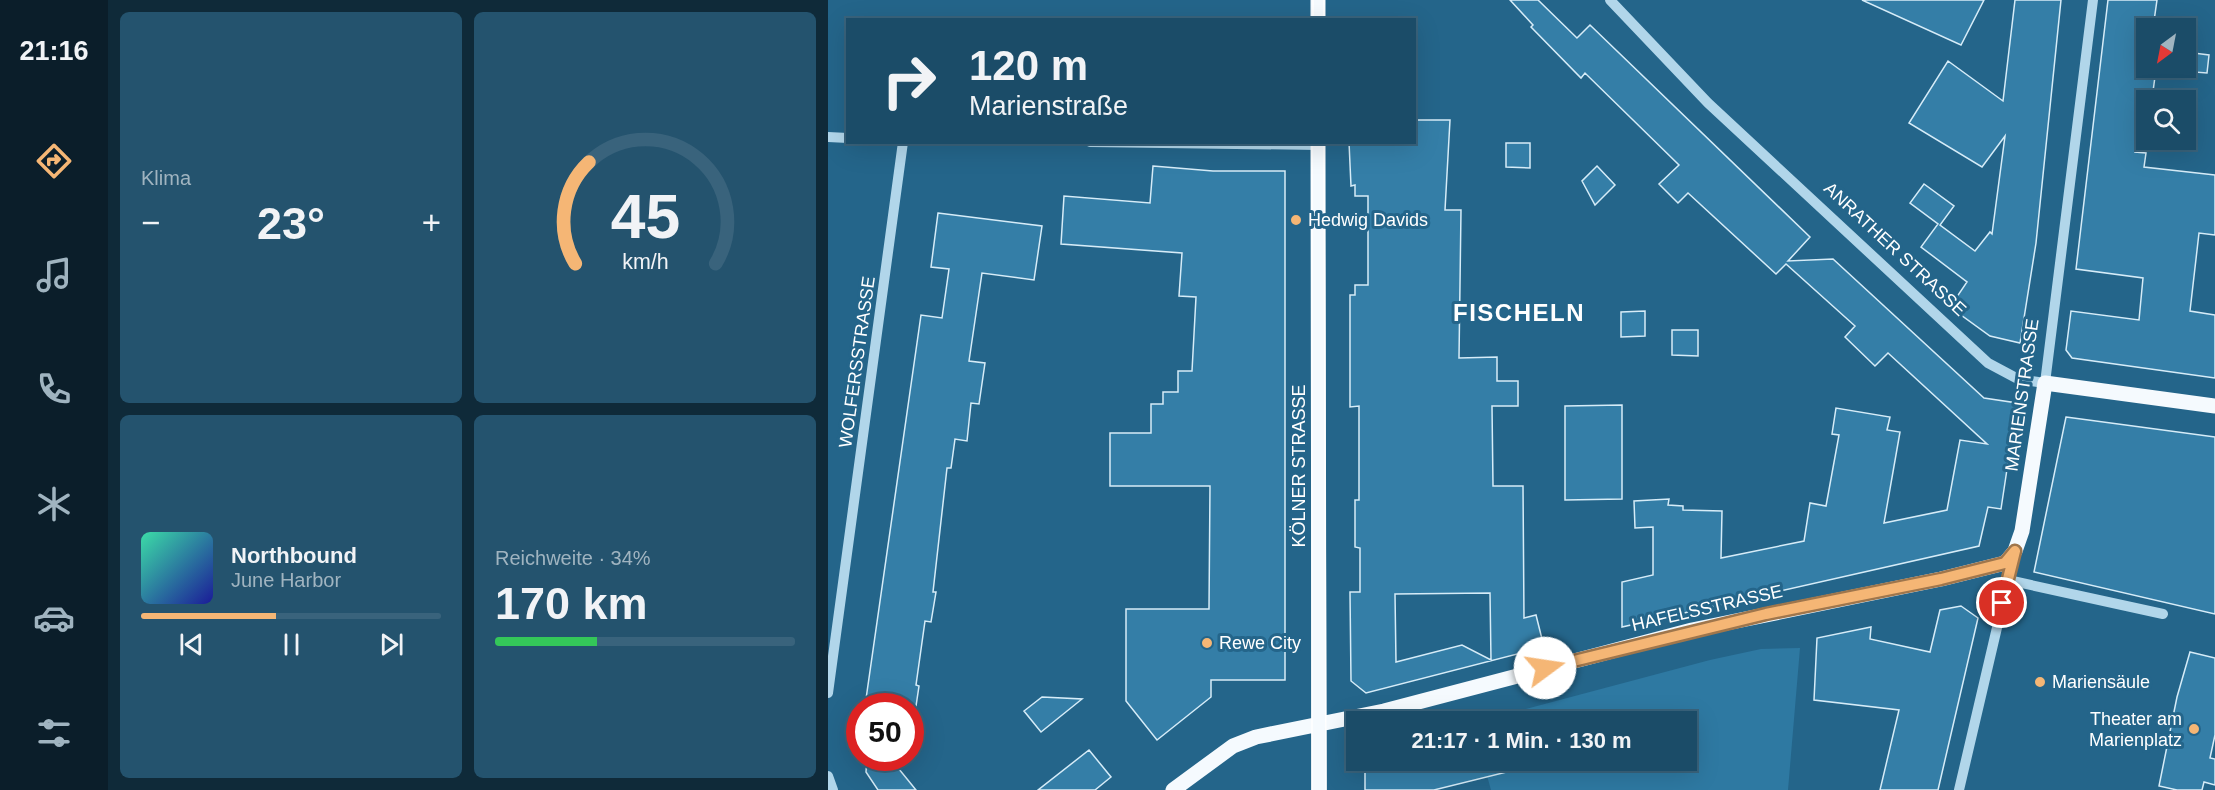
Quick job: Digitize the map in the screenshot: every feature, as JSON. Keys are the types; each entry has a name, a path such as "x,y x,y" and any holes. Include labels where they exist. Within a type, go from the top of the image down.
{"main road":[{"path":"1318,0 1318,18"},
{"name":"KÖLNER STRASSE","path":"1318,144 1319,790"},
{"name":"ANRATHER STRASSE","path":"2045,383 2215,406"},
{"name":"MARIENSTRASSE","path":"2015,551 2022,531 2045,383"},
{"name":"HAFELSSTRASSE","path":"1173,790 1233,746 1256,737 1384,711 1692,630 1941,579 2005,563 2015,551"}],"street":[{"name":"ANRATHER STRASSE","path":"1610,0 1708,103 1988,363 2018,379 2045,383"},
{"name":"MARIENSTRASSE","path":"2045,383 2093,0"},
{"path":"828,137 846,138"},
{"name":"WOLFERSSTRASSE","path":"828,693 903,144"},
{"name":"MARIENSTRASSE","path":"1959,790 2015,551"},
{"path":"2008,580 2163,614"},
{"path":"828,776 832,790"}],"shaded area":[{"path":"1800,648 1788,790 1491,790 1486,771 1697,771 1697,711 1518,711 1710,660 1761,649"}],"building":[{"path":"1510,0 1538,0 1577,38 1590,25 1810,237 1788,261 1833,259 1984,398 2017,403 2001,509 1988,507 1979,546 1622,627 1622,582 1653,575 1653,527 1635,528 1634,501 1669,499 1668,505 1683,506 1683,510 1722,511 1721,558 1804,541 1810,503 1826,506 1839,435 1832,434 1836,408 1890,417 1887,430 1900,432 1884,523 1947,510 1960,440 1987,444 1888,353 1875,366 1845,337 1855,326 1786,264 1776,274 1688,193 1678,203 1659,184 1679,165 1585,73 1581,78 1531,27 1533,25"},
{"path":"1862,0 1984,0 1961,45"},
{"path":"2015,0 2061,0 2036,243 2020,343 1990,336 1950,307 1967,282 1921,247 1938,224 1910,203 1924,184 1954,206 1940,225 1975,251 1990,232 1992,234 2005,136 1982,167 1909,123 1948,61 2003,101"},
{"path":"2108,0 2157,0 2154,18 2136,18 2136,78 2155,78 2153,90 2136,90 2135,152 2146,153 2144,167 2215,175 2215,235 2199,233 2190,311 2215,315 2215,378 2072,358 2066,350 2071,311 2139,320 2143,278 2076,269"},
{"path":"2196,53 2209,55 2207,73 2196,72"},
{"path":"1416,120 1450,120 1445,210 1461,210 1459,358 1497,357 1497,381 1518,381 1518,406 1492,406 1493,486 1523,486 1524,618 1536,615 1544,647 1366,693 1351,681 1350,592 1360,592 1360,548 1355,547 1355,500 1359,500 1359,406 1350,407 1350,295 1355,295 1355,285 1368,285 1368,196 1355,196 1355,185 1351,186 1349,144 1416,144","holes":["1490,593 1491,660 1462,645 1396,662 1395,594"]},
{"path":"1506,143 1530,143 1530,168 1506,167"},
{"path":"1153,166 1213,171 1285,171 1285,680 1211,680 1211,697 1157,740 1126,701 1126,609 1209,609 1210,486 1110,486 1110,433 1151,433 1151,404 1163,404 1163,392 1178,392 1178,371 1192,371 1196,297 1179,296 1182,253 1061,244 1064,196 1150,203"},
{"path":"1597,166 1615,185 1595,205 1582,181"},
{"path":"938,213 1042,226 1034,280 982,273 969,361 985,363 979,404 971,403 967,441 955,439 951,468 947,468 933,592 936,592 931,622 925,621 916,685 919,686 918,693 867,693 921,315 942,318 949,269 931,267"},
{"path":"1645,311 1645,336 1621,337 1621,312"},
{"path":"1672,330 1698,330 1698,356 1672,355"},
{"path":"1622,405 1622,499 1565,500 1565,406"},
{"path":"2066,417 2215,437 2215,614 2034,572"},
{"path":"1961,606 1978,618 1938,790 1880,790 1899,710 1814,700 1817,638 1871,627 1870,639 1930,652 1940,610"},
{"name":"Theater am Marienplatz","path":"2190,652 2215,658 2215,735 2210,758 2215,759 2215,785 2204,782 2202,790 2177,790 2159,786 2177,697"},
{"path":"1042,697 1082,699 1041,732 1024,711"},
{"path":"1089,750 1111,777 1095,790 1038,790"},
{"path":"901,771 916,790 878,790 866,772"},
{"path":"1365,771 1511,771 1434,790 1365,790"}],"tram line":[{"path":"1313,0 1313,18"},
{"path":"1324,0 1324,18"},
{"path":"1312,144 1312,790"},
{"path":"1324,144 1326,790"}],"place":[{"name":"Hedwig Davids","path":"1296,220"},
{"name":"Rewe City","path":"1207,643"},
{"name":"Mariensäule","path":"2040,682"},
{"name":"Theater am Marienplatz","path":"2194,729"}],"district":[{"name":"FISCHELN","path":"1519,312"}],"route":[{"path":"1545,668 1617,648 1766,614 1941,579 2005,563 2015,551 2002,603"}]}
